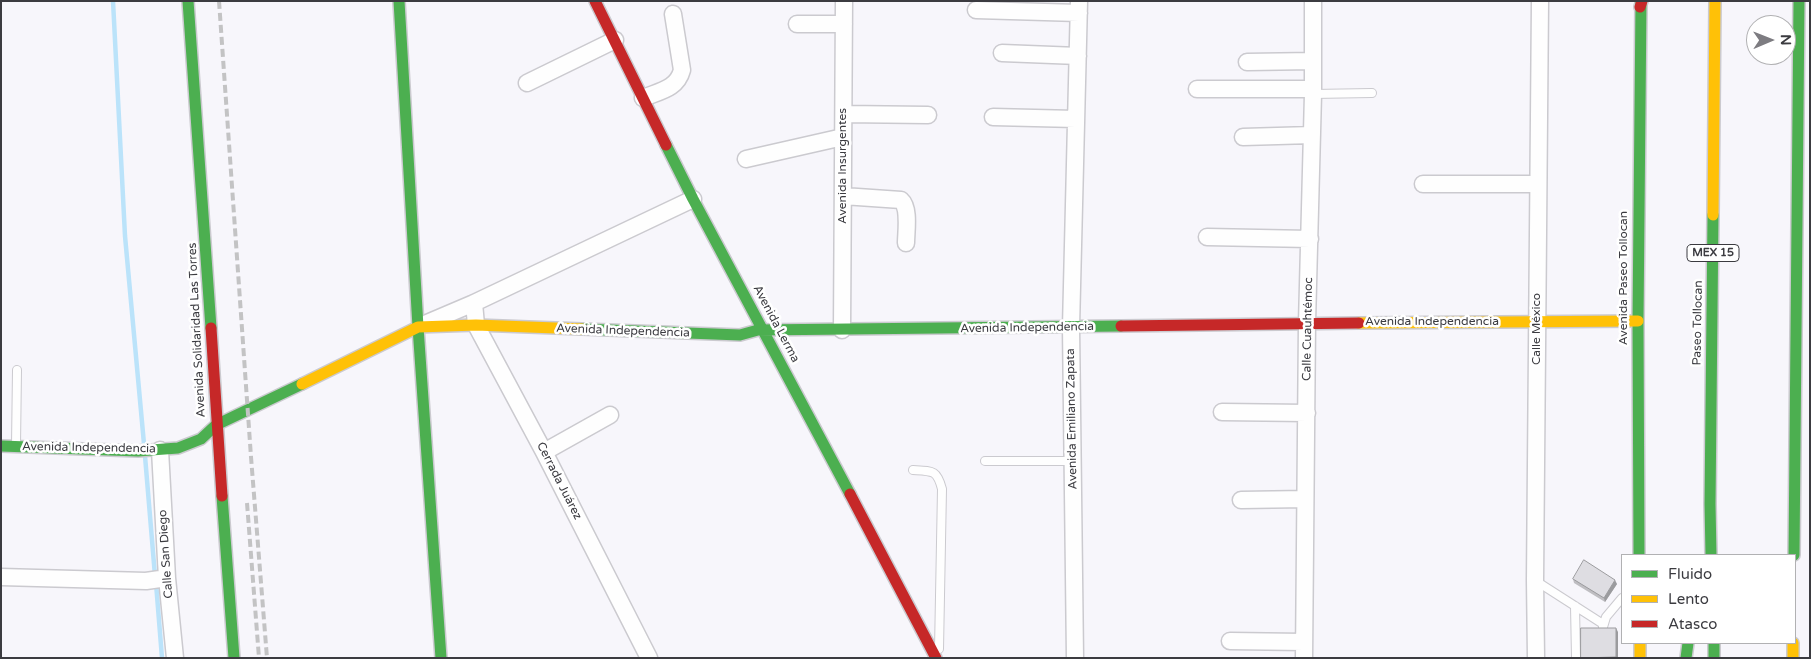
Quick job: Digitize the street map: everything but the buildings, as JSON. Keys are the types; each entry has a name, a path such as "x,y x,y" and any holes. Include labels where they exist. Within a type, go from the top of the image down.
{"main road":[{"name":"Avenida Solidaridad Las Torres","path":"188,1 216,425 234,658"},
{"path":"398,1 441,658"},
{"name":"Avenida Lerma","path":"595,1 643,98 685,203 761,330 938,658"},
{"name":"Paseo Tollocan","path":"1712,554 1710,504 1715,1"},
{"path":"1799,1 1810,76"},
{"path":"1794,554 1799,1"},
{"name":"Avenida Paseo Tollocan","path":"1639,554 1638,321 1641,3"},
{"name":"Avenida Independencia","path":"1,446 149,451 189,444 201,438 216,425 418,327 476,325 740,335 761,330 1638,321"},
{"path":"1702,554 1710,504"},
{"path":"1640,644 1640,658"},
{"path":"1686,658 1688,644"},
{"path":"1714,644 1714,658"},
{"path":"1793,644 1793,658"}],"street":[{"name":"Avenida Insurgentes","path":"842,330 844,1"},
{"name":"Calle Cuauhtémoc","path":"1304,650 1313,1"},
{"name":"Calle México","path":"1536,658 1537,184 1540,1"},
{"path":"976,10 1079,7"},
{"name":"Avenida Emiliano Zapata","path":"1074,658 1072,327 1079,7"},
{"path":"643,98 674,85 680,78 682,70 673,14"},
{"path":"797,24 844,24"},
{"path":"527,83 615,40"},
{"path":"1002,53 1078,56"},
{"path":"1246,62 1313,62"},
{"path":"1197,89 1313,92"},
{"path":"844,114 928,115"},
{"path":"993,117 1076,119"},
{"path":"1243,136 1312,135"},
{"path":"746,159 843,137"},
{"path":"1423,184 1537,184"},
{"path":"843,196 898,199 904,202 906,208 906,243"},
{"name":"Avenida Independencia","path":"418,327 474,303 685,203"},
{"path":"1207,237 1310,239"},
{"name":"Cerrada Juárez","path":"474,303 476,325 544,452 649,658"},
{"path":"1222,412 1306,413"},
{"path":"544,452 610,415"},
{"name":"Calle San Diego","path":"149,451 157,579 174,658"},
{"path":"1241,500 1305,499"},
{"path":"1,577 157,579"},
{"path":"1230,641 1304,650"}],"lane":[{"path":"1313,92 1372,94"},
{"path":"16,447 17,370"},
{"path":"986,461 1073,461"},
{"path":"913,470 932,471 939,477 942,489 938,658"},
{"path":"1535,580 1575,606 1602,628 1606,616 1621,599"},
{"path":"1575,606 1576,658"}],"waterway":[{"path":"113,1 125,236 144,444"},
{"path":"145,456 155,576"},
{"path":"156,583 162,658"}],"railway":[{"path":"219,1 267,658"},
{"path":"247,503 259,658"}],"traffic: fast":[{"path":"188,1 211,328"},
{"path":"399,1 418,327 441,658"},
{"path":"1639,554 1638,321 1641,1"},
{"path":"1794,554 1799,1"},
{"path":"666,145 850,494"},
{"path":"1711,554 1713,215"},
{"path":"582,329 740,335 758,330 1121,326"},
{"path":"1,446 138,451 178,448 201,439 216,425 302,384"},
{"path":"222,496 234,658"},
{"path":"1686,658 1688,644"},
{"path":"1714,644 1714,658"}],"traffic: slow":[{"path":"1713,215 1715,1"},
{"path":"1359,323 1638,321"},
{"path":"302,384 418,327 476,325 582,329"},
{"path":"1640,644 1640,658"},
{"path":"1793,644 1793,658"}],"traffic: jam":[{"path":"595,1 666,145"},
{"path":"1640,7 1642,1"},
{"path":"1121,326 1359,323"},
{"path":"211,328 222,496"},
{"path":"850,494 936,658"}]}
